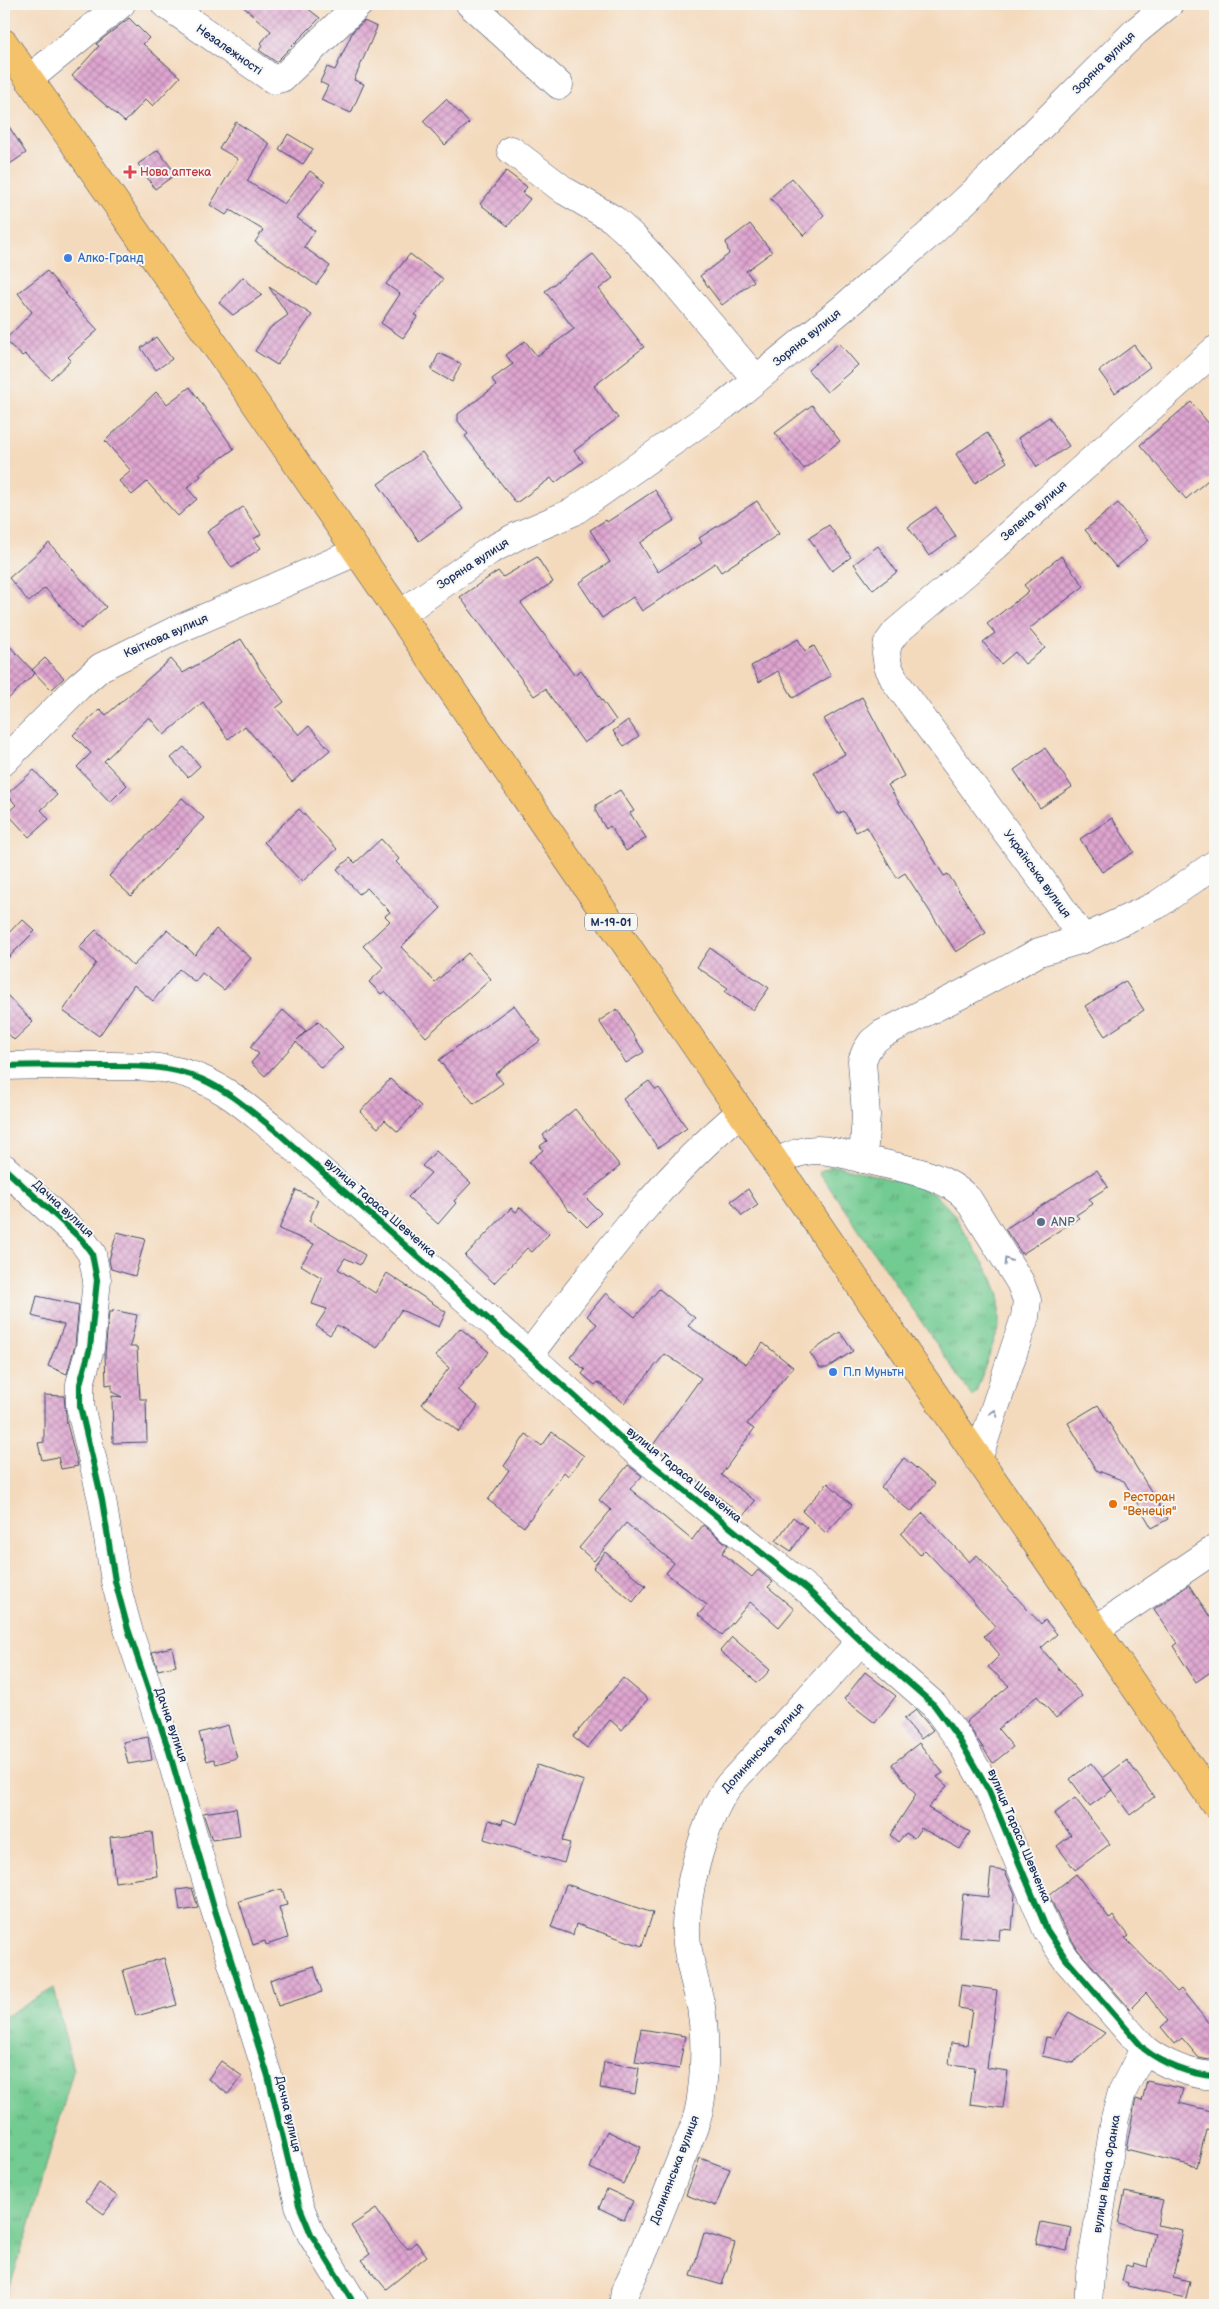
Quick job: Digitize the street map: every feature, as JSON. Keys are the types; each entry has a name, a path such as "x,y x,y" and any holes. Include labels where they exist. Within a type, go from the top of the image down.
{"main road":[{"name":"М-19-01","path":"4,43 247,391 356,552 401,614 1215,1804"}],"street":[{"path":"29,80 121,4"},
{"name":"Незалежності","path":"165,4 274,80 282,78 359,4"},
{"path":"470,4 558,85"},
{"name":"Зоряна вулиця","path":"401,614 488,551 516,536 573,512 687,433 756,379 932,232 988,179 1135,32 1169,4"},
{"path":"510,150 565,191 613,219 634,238 667,273 756,379"},
{"name":"Зелена вулиця","path":"898,686 890,671 886,653 888,643 896,632 969,570 1215,350"},
{"name":"Квіткова вулиця","path":"4,761 78,687 101,667 172,632 356,552"},
{"name":"Українська вулиця","path":"898,686 1047,887 1083,939"},
{"path":"863,1159 866,1115 862,1061 872,1042 888,1031 1039,952 1083,939 1156,905 1215,864"},
{"name":"вулиця Тараса Шевченка","path":"4,1066 152,1067 184,1073 213,1085 238,1101 276,1131 530,1355 632,1448 809,1590 861,1641 923,1694 944,1716 989,1791 1052,1941 1069,1964 1144,2049 1156,2058 1173,2066 1215,2076"},
{"path":"530,1355 626,1230 705,1143 740,1112"},
{"path":"776,1163 790,1154 811,1149 828,1150 941,1180 956,1187 968,1199 1020,1282 1027,1300 1025,1317 978,1459"},
{"name":"Дачна вулиця","path":"4,1168 89,1247 95,1263 97,1280 95,1314 90,1348 80,1384 80,1406 102,1500 115,1581 133,1646 169,1751 214,1907 268,2076 299,2206 310,2234 355,2305"},
{"path":"1096,1629 1215,1550"},
{"name":"Долинянська вулиця","path":"621,2301 693,2130 701,2101 704,2066 703,2020 688,1944 686,1923 697,1864 712,1817 720,1797 729,1786 861,1641"},
{"name":"вулиця Івана Франка","path":"1088,2305 1089,2280 1115,2118 1122,2092 1144,2049"}],"green space":[{"path":"831,1166 838,1166 917,1186 936,1195 953,1213 992,1277 999,1295 999,1327 976,1392 972,1396 819,1172"},
{"path":"54,1988 73,2071 28,2231 4,2304 4,2017"}],"building":[{"path":"240,4 302,4 320,18 276,62 259,50 263,45 261,43 271,31"},
{"path":"129,18 149,38 143,44 180,77 153,106 146,99 125,122 72,76 99,46 96,44"},
{"path":"364,21 377,27 354,80 364,84 351,113 321,100 328,86 320,82 327,67 335,70 353,31"},
{"path":"446,99 469,123 445,145 423,121"},
{"path":"4,119 26,153 4,168"},
{"path":"236,122 270,144 247,181 284,204 310,171 325,182 297,218 315,231 304,247 330,266 316,285 255,242 263,230 230,210 226,215 210,205 238,159 219,148"},
{"path":"288,134 313,149 303,164 279,149"},
{"path":"158,150 176,174 155,189 138,164"},
{"path":"506,171 527,187 522,193 530,199 508,226 480,204"},
{"path":"792,178 824,215 804,236 770,198"},
{"path":"750,224 772,252 746,271 754,281 722,305 700,276 729,254 726,242"},
{"path":"410,254 443,279 415,315 418,316 403,338 381,323 400,294 386,284"},
{"path":"593,254 613,278 599,289 644,347 594,386 618,418 574,451 583,462 555,483 551,478 516,503 465,436 468,434 458,421 458,414 496,386 492,379 513,364 506,355 525,341 537,356 574,329 545,291"},
{"path":"47,271 98,330 68,357 71,360 51,379 25,354 22,356 5,340 32,312 18,293"},
{"path":"243,277 262,295 233,315 219,303"},
{"path":"269,287 312,315 277,365 255,351 270,328 288,315"},
{"path":"156,337 172,359 156,370 141,348"},
{"path":"839,343 858,365 827,392 808,370"},
{"path":"1134,345 1150,367 1115,393 1099,371"},
{"path":"439,353 461,364 452,382 431,370"},
{"path":"190,387 234,449 199,474 201,476 187,488 197,499 178,516 147,482 132,495 119,481 131,471 105,441 156,392 167,404"},
{"path":"1191,402 1215,431 1215,474 1186,499 1140,445"},
{"path":"812,405 840,441 804,469 775,433"},
{"path":"1049,417 1069,446 1037,467 1018,438"},
{"path":"987,433 1007,462 975,483 956,454"},
{"path":"422,452 463,509 419,541 378,484"},
{"path":"655,490 675,520 640,543 658,572 702,543 699,538 757,501 779,534 721,572 715,563 642,611 633,597 602,618 579,583 610,562 590,530 606,520 607,522"},
{"path":"1118,503 1149,540 1116,567 1085,530"},
{"path":"243,507 261,534 254,539 261,548 232,568 207,532"},
{"path":"936,507 956,536 929,556 908,527"},
{"path":"829,525 851,557 832,571 809,538"},
{"path":"49,543 106,607 81,629 45,588 29,602 9,578"},
{"path":"878,546 897,572 873,590 854,564"},
{"path":"1061,556 1084,586 1029,629 1045,648 1025,664 1015,652 1001,664 983,642 995,633 987,624 1029,591 1024,585"},
{"path":"537,557 553,582 521,603 574,675 581,670 616,720 584,743 545,689 534,696 460,597 498,571 503,577"},
{"path":"241,639 261,671 284,702 276,708 299,735 309,726 330,750 292,782 245,726 228,739 203,702 164,735 149,717 104,761 127,785 110,802 77,767 91,753 73,735 100,709 106,715 171,659 183,673"},
{"path":"798,639 805,651 814,646 831,676 793,698 778,671 759,682 751,666"},
{"path":"4,640 35,673 4,703"},
{"path":"45,658 64,678 51,690 32,670"},
{"path":"862,697 904,776 888,785 944,876 948,874 986,933 956,952 905,873 897,878 867,827 856,832 844,811 838,814 814,772 845,754 824,719"},
{"path":"628,720 639,736 624,746 613,731"},
{"path":"184,747 200,766 188,777 171,758"},
{"path":"1045,748 1072,787 1040,808 1014,770"},
{"path":"34,770 57,795 41,810 49,819 29,837 7,813 16,805 7,794"},
{"path":"620,790 634,811 630,813 646,838 626,851 610,826 606,829 596,812 596,805"},
{"path":"182,798 204,818 131,896 109,876"},
{"path":"299,809 337,849 302,882 264,842"},
{"path":"1112,818 1134,852 1102,872 1080,839"},
{"path":"381,839 399,859 396,862 441,908 401,947 435,982 468,953 491,979 426,1037 385,991 381,994 369,982 384,968 363,946 390,921 385,916 390,912 367,888 359,894 337,869 350,858 355,863"},
{"path":"22,919 35,931 4,962 4,938"},
{"path":"216,929 251,958 224,990 202,973 195,982 179,969 153,1001 134,985 99,1036 63,1011 96,963 79,947 96,930 133,966 167,930 195,955"},
{"path":"710,948 769,988 753,1010 725,992 728,988 697,967"},
{"path":"1125,981 1144,1010 1105,1036 1085,1006"},
{"path":"4,992 33,1022 14,1040 4,1029"},
{"path":"514,1005 540,1041 495,1074 503,1083 474,1104 439,1060"},
{"path":"617,1009 644,1052 626,1063 599,1021"},
{"path":"283,1010 306,1031 297,1040 318,1021 343,1047 321,1068 296,1042 265,1076 251,1063 259,1054 250,1047"},
{"path":"390,1079 421,1106 398,1132 385,1120 378,1128 360,1112"},
{"path":"649,1081 656,1090 659,1088 687,1128 658,1148 623,1099"},
{"path":"575,1109 620,1166 584,1196 601,1213 587,1227 570,1212 529,1162 543,1150 540,1146 547,1141 543,1135"},
{"path":"436,1151 471,1183 454,1201 456,1203 438,1224 408,1197 431,1173 422,1166"},
{"path":"1097,1170 1108,1187 1089,1199 1093,1204 1076,1215 1079,1218 1022,1254 1005,1229"},
{"path":"748,1189 758,1205 742,1216 731,1201"},
{"path":"296,1190 318,1200 309,1221 365,1255 360,1265 345,1258 338,1269 375,1293 387,1273 446,1312 439,1327 401,1310 377,1348 337,1325 330,1335 316,1326 327,1309 312,1304 322,1278 301,1265 314,1244 279,1229"},
{"path":"520,1207 549,1234 532,1252 527,1248 494,1283 465,1256 511,1208 516,1212"},
{"path":"117,1232 145,1239 135,1276 111,1269 109,1260"},
{"path":"659,1289 695,1318 688,1326 746,1364 763,1343 793,1367 747,1424 754,1429 721,1475 755,1501 743,1516 653,1445 701,1378 665,1354 624,1403 598,1382 595,1385 582,1374 585,1370 570,1357 597,1324 587,1316 606,1293 635,1317"},
{"path":"37,1296 79,1305 75,1345 67,1374 48,1366 64,1325 32,1316"},
{"path":"113,1310 137,1315 130,1347 137,1347 140,1399 146,1399 147,1442 113,1443 112,1396 122,1397 112,1392 112,1384 106,1385 105,1354 109,1312 113,1312"},
{"path":"460,1328 489,1352 457,1390 478,1406 459,1432 422,1404 449,1368 436,1356"},
{"path":"840,1332 853,1351 827,1368 820,1368 810,1353"},
{"path":"44,1395 64,1396 67,1424 78,1466 61,1469 58,1457 42,1460 38,1443 44,1442"},
{"path":"1098,1405 1168,1519 1152,1528 1124,1481 1096,1470 1068,1423"},
{"path":"552,1432 584,1456 568,1476 564,1472 524,1527 488,1500 509,1470 504,1466 526,1434 542,1446"},
{"path":"904,1458 935,1484 911,1512 881,1487"},
{"path":"628,1465 642,1476 630,1489 692,1540 703,1525 728,1545 722,1553 752,1577 758,1570 773,1582 768,1587 794,1609 779,1627 750,1602 722,1635 698,1615 707,1605 666,1573 674,1563 626,1523 594,1561 579,1548 611,1510 599,1500"},
{"path":"828,1483 852,1505 826,1533 802,1511"},
{"path":"923,1513 969,1562 977,1555 1041,1624 1045,1620 1057,1634 1041,1648 1082,1696 1056,1718 1037,1696 998,1729 1013,1747 993,1763 966,1722 1009,1686 988,1667 1000,1655 984,1636 996,1626 925,1550 920,1555 901,1534"},
{"path":"793,1517 807,1528 791,1551 776,1541"},
{"path":"605,1552 646,1586 633,1602 593,1568"},
{"path":"1189,1585 1215,1625 1215,1669 1196,1682 1173,1646 1177,1643 1154,1609"},
{"path":"732,1637 770,1670 758,1683 720,1651"},
{"path":"172,1647 176,1666 158,1670 152,1652"},
{"path":"865,1672 896,1696 875,1723 844,1699"},
{"path":"623,1678 648,1699 622,1730 610,1720 587,1748 573,1737"},
{"path":"916,1710 933,1730 921,1739 904,1719"},
{"path":"228,1725 237,1758 216,1764 214,1759 207,1761 199,1733"},
{"path":"148,1737 152,1760 128,1764 123,1742"},
{"path":"919,1743 943,1773 937,1777 947,1786 928,1808 970,1832 960,1849 921,1828 914,1838 906,1833 898,1842 890,1835 916,1795 892,1764"},
{"path":"1127,1760 1154,1797 1130,1815 1103,1778"},
{"path":"1091,1763 1112,1790 1090,1806 1070,1779"},
{"path":"537,1765 584,1781 562,1841 570,1843 564,1863 484,1839 489,1820 502,1824 503,1819 517,1824"},
{"path":"1075,1798 1110,1844 1075,1870 1057,1846 1071,1835 1054,1814"},
{"path":"236,1808 240,1836 212,1840 203,1813"},
{"path":"152,1832 157,1876 115,1882 110,1837"},
{"path":"991,1869 1005,1871 1015,1894 1012,1930 1000,1929 999,1940 959,1937 963,1894 988,1897"},
{"path":"1076,1874 1110,1919 1113,1916 1128,1936 1125,1938 1177,1992 1181,1989 1215,2031 1215,2054 1209,2060 1199,2058 1182,2038 1175,2044 1161,2027 1168,2021 1146,1993 1130,2009 1078,1950 1060,1920 1049,1895"},
{"path":"566,1884 653,1913 642,1946 576,1924 573,1935 551,1927"},
{"path":"192,1888 198,1908 180,1911 177,1890"},
{"path":"282,1889 287,1905 279,1907 288,1938 266,1945 265,1941 253,1945 239,1901"},
{"path":"164,1958 177,2005 136,2016 123,1970"},
{"path":"314,1966 322,1992 278,2006 270,1980"},
{"path":"961,1985 997,1990 987,2068 1008,2071 1003,2108 970,2104 975,2067 949,2064 951,2043 967,2045 972,2010 958,2008"},
{"path":"1069,2012 1105,2033 1073,2063 1042,2056 1046,2037 1053,2038"},
{"path":"641,2029 685,2036 679,2069 635,2062"},
{"path":"221,2061 242,2076 228,2094 208,2079"},
{"path":"604,2062 639,2068 635,2094 600,2088"},
{"path":"1147,2081 1183,2089 1179,2103 1215,2112 1215,2132 1206,2130 1197,2167 1126,2149 1136,2099 1142,2101"},
{"path":"607,2131 641,2147 623,2184 590,2168"},
{"path":"700,2158 730,2169 716,2206 686,2195"},
{"path":"99,2183 117,2196 104,2214 86,2201"},
{"path":"607,2189 633,2201 624,2220 599,2208"},
{"path":"1125,2192 1163,2200 1157,2225 1183,2230 1173,2277 1190,2281 1186,2298 1127,2286 1128,2283 1122,2281 1126,2265 1132,2267 1133,2263 1148,2267 1155,2233 1118,2224"},
{"path":"376,2209 394,2234 408,2249 416,2242 427,2256 386,2289 362,2260 370,2254 351,2226"},
{"path":"1041,2222 1072,2228 1067,2251 1036,2244"},
{"path":"704,2233 735,2243 722,2285 691,2276"}],"cycle path":[{"path":"4,1066 135,1066 162,1068 188,1074 211,1084 240,1102 276,1131 632,1448 809,1591 861,1641 934,1705 959,1739 989,1791 1047,1930 1066,1959 1144,2049 1177,2068 1215,2076"},
{"path":"4,1168 82,1240 92,1254 97,1280 90,1348 80,1384 80,1406 102,1500 115,1581 128,1629 169,1751 214,1907 268,2076 299,2205 311,2234 355,2305"}],"place":[{"name":"Нова аптека","path":"130,172"},
{"name":"Алко-Гранд","path":"68,258"},
{"name":"ANP","path":"1041,1222"},
{"name":"П.п Муньтн","path":"833,1372"},
{"name":"Ресторан \"Венеція\"","path":"1113,1504"}]}
